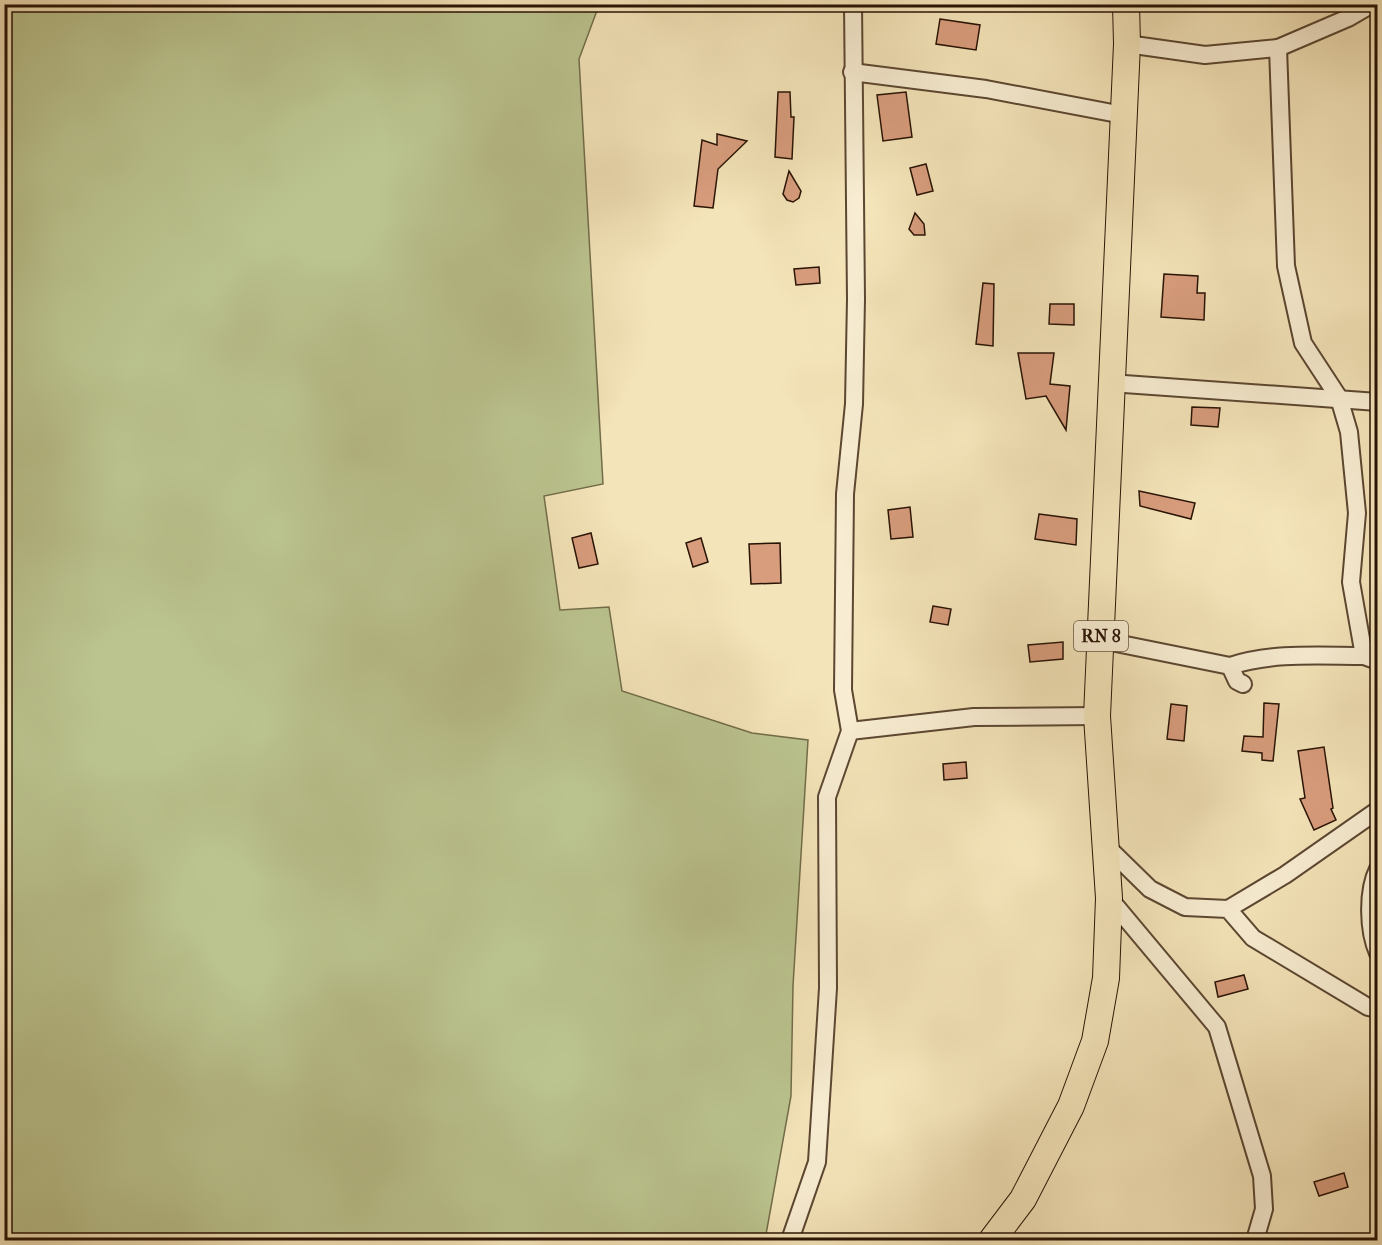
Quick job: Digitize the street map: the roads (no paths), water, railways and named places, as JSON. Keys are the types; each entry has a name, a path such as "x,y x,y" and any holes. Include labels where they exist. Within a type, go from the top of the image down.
{"main road":[{"name":"RN 8","path":"992,1240 1023,1199 1071,1106 1095,1041 1106,978 1109,898 1097,716 1110,383 1127,44 1126,4"}],"street":[{"path":"790,1240 817,1162 828,988 827,797 850,730 843,690 845,494 854,404 856,299 853,4"},
{"path":"1127,44 1205,55 1278,48 1348,18 1372,4"},
{"path":"1101,640 1230,666 1246,661 1295,655 1371,658 1351,582 1357,513 1349,432 1339,398 1303,343 1286,266 1278,48"},
{"path":"852,72 986,89 1123,115"},
{"path":"1110,383 1377,402"},
{"path":"1230,666 1237,681 1243,684"},
{"path":"850,730 974,717 1097,716"},
{"path":"1105,845 1150,889 1185,907 1228,909 1285,875 1377,810"},
{"path":"1377,869 1372,880 1372,940 1377,953"},
{"path":"1109,898 1216,1027 1262,1176 1264,1209 1255,1240"},
{"path":"1228,909 1253,938 1368,1007 1377,1009"}]}
